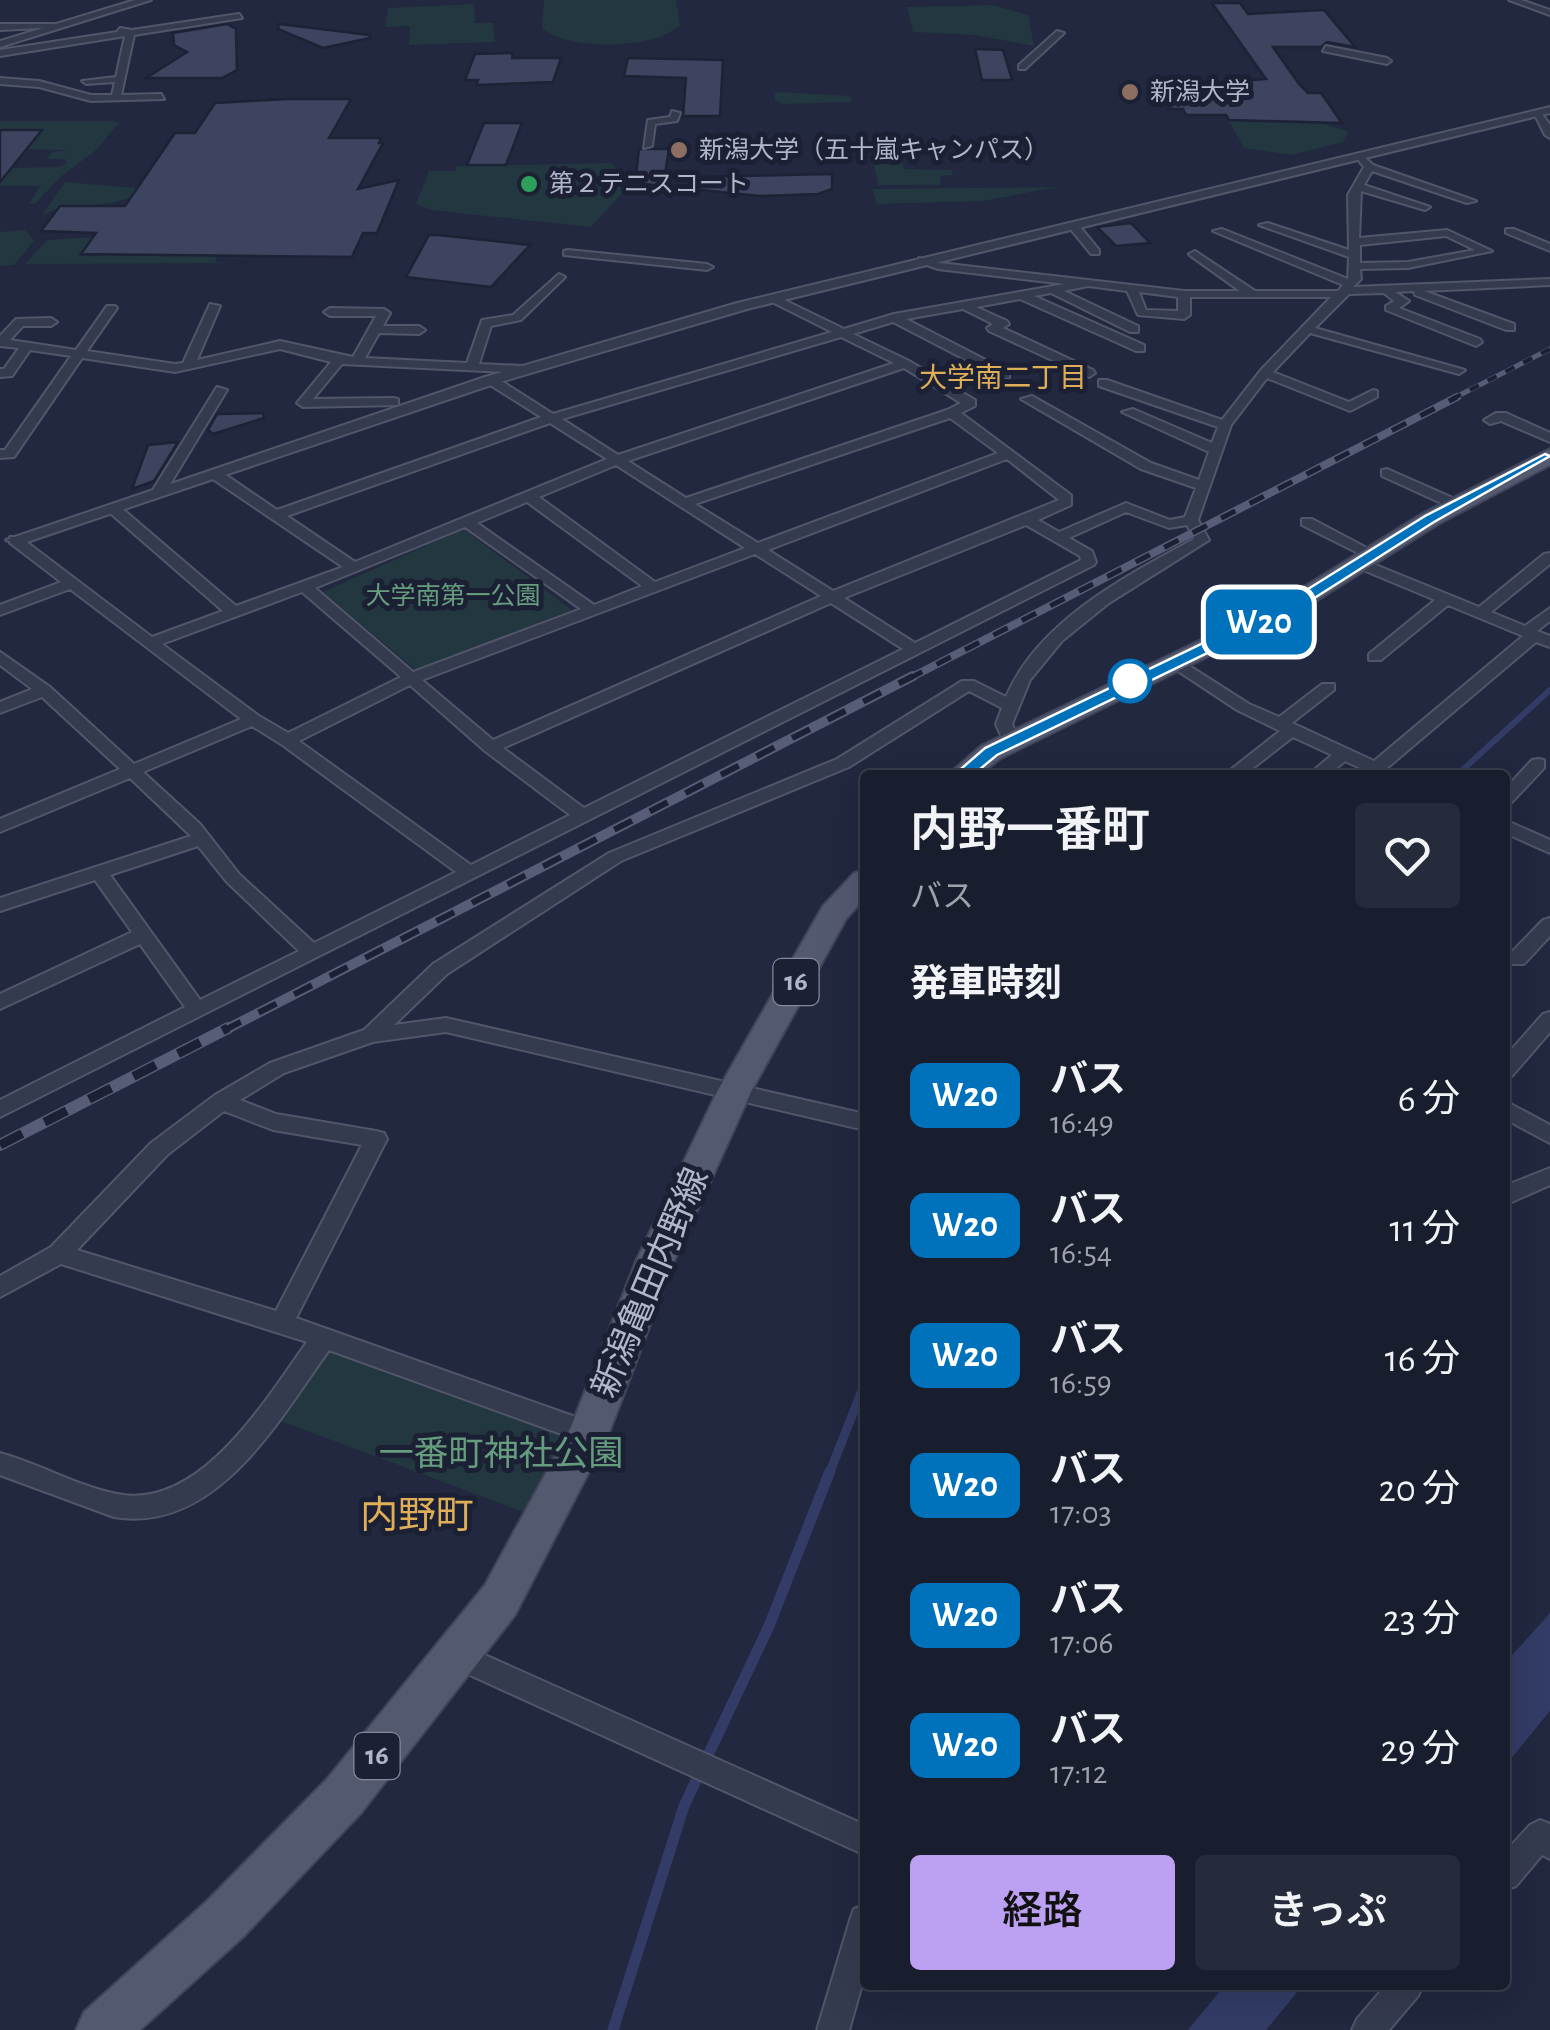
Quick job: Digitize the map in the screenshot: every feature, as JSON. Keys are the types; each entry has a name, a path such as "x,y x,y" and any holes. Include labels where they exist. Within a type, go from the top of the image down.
{"main road":[{"path":"969,770 1011,742 1289,608 1456,505 1550,456"},
{"name":"新潟亀田内野線","path":"102,2030 225,1919 344,1796 500,1600 589,1433 656,1259 735,1090 834,914 860,885"}],"street":[{"path":"0,44 146,0"},
{"path":"1515,0 1550,13"},
{"path":"0,53 239,16"},
{"path":"0,27 60,26 130,32"},
{"path":"116,98 130,32"},
{"path":"1022,68 1060,33"},
{"path":"1326,49 1387,61"},
{"path":"107,66 123,64"},
{"path":"86,80 120,79"},
{"path":"0,81 116,98 161,97"},
{"path":"8,543 491,380 772,298 1072,225 1364,162 1545,112 1550,133"},
{"path":"647,146 651,122 674,120 675,114"},
{"path":"1011,742 1004,724 1023,678 1059,638 1146,570 1202,540 1191,520 1225,425 1265,374 1346,290 1356,255 1353,204 1364,162"},
{"path":"1364,162 1471,201"},
{"path":"1359,186 1425,207"},
{"path":"1072,225 1095,252"},
{"path":"1264,225 1356,255 1408,265 1487,253 1447,233 1356,255"},
{"path":"1218,231 1346,290"},
{"path":"1510,231 1550,248"},
{"path":"568,252 706,267"},
{"path":"1195,254 1254,295"},
{"path":"924,260 938,266 1184,294 1413,291 1550,282"},
{"path":"472,368 486,323 517,318 560,276"},
{"path":"276,515 552,418 894,318 1088,284"},
{"path":"1132,289 1142,312 1184,315 1184,294"},
{"path":"1053,290 1134,329"},
{"path":"1382,291 1403,302 1390,308 1476,342"},
{"path":"1413,291 1510,328"},
{"path":"1022,295 1140,348"},
{"path":"687,502 952,413 966,406 969,399 845,332 772,298"},
{"path":"964,305 1003,324 994,328 1088,373"},
{"path":"188,365 214,306"},
{"path":"0,454 9,454 111,308"},
{"path":"330,312 384,313 356,361"},
{"path":"894,318 1004,375"},
{"path":"0,342 20,322 51,322"},
{"path":"375,329 420,330"},
{"path":"1307,329 1459,370"},
{"path":"0,342 175,368 280,344 339,360 523,370"},
{"path":"0,374 8,374 27,345"},
{"path":"339,360 304,403 394,402"},
{"path":"152,642 354,568 617,460 905,364"},
{"path":"1265,374 1350,407 1373,394"},
{"path":"491,380 914,649"},
{"path":"1103,383 1225,425"},
{"path":"158,493 221,390"},
{"path":"1027,399 1146,466 1204,486"},
{"path":"1128,412 1216,450"},
{"path":"491,747 832,597 1028,520 1067,498 952,413"},
{"path":"1490,420 1501,416 1550,438"},
{"path":"288,740 412,678 1006,455"},
{"path":"215,474 354,568"},
{"path":"1387,474 1456,505"},
{"path":"530,496 651,586"},
{"path":"1058,538 1126,507 1169,524 1191,520"},
{"path":"114,509 233,611"},
{"path":"2,1106 1088,562 1088,554 1028,520"},
{"path":"467,522 590,609"},
{"path":"1307,522 1367,559 1537,636"},
{"path":"0,525 8,543 71,584 253,720 288,740 470,873"},
{"path":"1482,613 1549,557"},
{"path":"0,610 71,584"},
{"path":"305,587 491,747 583,816"},
{"path":"1375,657 1448,598"},
{"path":"1384,770 1537,636 1550,614"},
{"path":"0,657 44,690 194,828 233,878 313,953"},
{"path":"1174,663 1243,707 1378,770"},
{"path":"371,1036 440,969 615,857 842,763 968,684 1011,706"},
{"path":"1239,770 1328,688"},
{"path":"0,708 44,690"},
{"path":"0,826 253,720"},
{"path":"1323,770 1344,753"},
{"path":"1510,794 1538,764"},
{"path":"1510,828 1546,840"},
{"path":"0,905 200,839"},
{"path":"98,871 198,1011"},
{"path":"1516,959 1550,924"},
{"path":"0,1002 142,935"},
{"path":"1510,1064 1550,1019"},
{"path":"0,1287 59,1254 160,1149 222,1101 277,1068 371,1036 446,1025 860,1121"},
{"path":"222,1101 286,1125 376,1139 282,1323"},
{"path":"1510,1112 1550,1135"},
{"path":"1510,1194 1550,1176"},
{"path":"59,1254 282,1323 589,1433"},
{"path":"0,1464 132,1509 165,1503 231,1465 323,1339"},
{"path":"458,1656 860,1838"},
{"path":"1510,1869 1540,1835 1550,1844"},
{"path":"832,2030 860,1937"},
{"path":"1368,2030 1404,1990"}],"green space":[{"path":"544,0 676,0 680,25 668,33 633,43 570,41 542,28"},
{"path":"474,4 475,23 493,23 495,42 409,45 410,26 385,27 388,8"},
{"path":"993,5 1028,15 1034,46 975,35 913,32 907,7"},
{"path":"775,93 851,96 851,102 782,104 775,100"},
{"path":"0,121 119,123 95,151 60,177 35,204 29,204 40,186 0,186 0,168 59,167 67,163 64,159 46,159 52,152 66,150 0,149 41,130 0,131"},
{"path":"1229,121 1325,124 1349,132 1343,142 1291,155 1244,148"},
{"path":"887,151 949,154 902,156 904,169 952,170 953,175 941,176 940,185 878,185 872,157"},
{"path":"612,163 626,189 591,227 431,210 416,204 429,171 455,171 457,166"},
{"path":"65,182 143,190 118,201 42,215"},
{"path":"1057,187 983,201 877,204 872,189"},
{"path":"25,230 34,241 14,265 0,266 0,232"},
{"path":"102,238 89,242 80,256 101,256 112,241 111,256 205,256 210,252 207,257 217,257 215,262 244,263 25,264 47,240"},
{"name":"大学南第一公園","path":"458,531 466,531 572,610 416,670 323,592"},
{"name":"一番町神社公園","path":"323,1341 585,1434 537,1517 270,1417"}],"water":[{"path":"1550,1613 1550,1711 1510,1760 1510,1657"},
{"path":"1221,1990 1299,1990 1266,2030 1188,2030"}],"building":[{"path":"1212,3 1240,3 1248,14 1324,10 1355,47 1327,42 1321,47 1273,47 1299,84 1308,93 1321,93 1342,123 1229,120 1226,115 1186,115 1183,109 1169,109 1179,92 1195,85 1266,79"},
{"path":"227,24 236,29 237,70 222,78 146,78 187,52 174,45 173,33"},
{"path":"279,24 370,38 323,48 278,29"},
{"path":"975,49 1003,50 1012,80 982,80"},
{"path":"513,53 512,58 561,58 553,82 476,85 478,80 465,80 475,54"},
{"path":"628,58 723,60 720,116 683,116 686,78 624,76"},
{"path":"351,99 329,138 381,138 379,143 383,143 358,189 399,180 377,233 363,233 352,257 81,254 96,233 41,231 60,206 125,206 175,133 195,133 215,103"},
{"path":"484,123 522,123 506,165 467,165"},
{"path":"0,130 42,130 0,182"},
{"path":"639,149 669,149 663,186 635,183"},
{"path":"832,174 832,189 818,194 759,196 692,189 693,177"},
{"path":"1131,223 1150,243 1116,246 1097,227"},
{"path":"429,235 530,245 491,287 406,277"},
{"path":"263,413 264,418 213,434 208,430 217,414"},
{"path":"178,442 154,481 132,489 148,445"}],"waterway":[{"path":"1462,770 1550,690"},
{"path":"829,1474 860,1396"},
{"path":"613,2030 684,1806 769,1626 830,1471"}],"railway":[{"path":"1452,399 1550,349"},
{"path":"908,679 1457,397"},
{"path":"223,1031 913,676"},
{"path":"0,1145 228,1028"}],"bus line":[{"name":"W20","path":"968,770 991,752 1131,681 1289,608 1430,519 1550,456"}],"place":[{"name":"新潟大学","path":"1130,92"},
{"name":"新潟大学（五十嵐キャンパス）","path":"679,150"},
{"name":"第２テニスコート","path":"529,184"}],"district":[{"name":"大学南二丁目","path":"1003,379"},
{"name":"内野町","path":"417,1517"}]}
